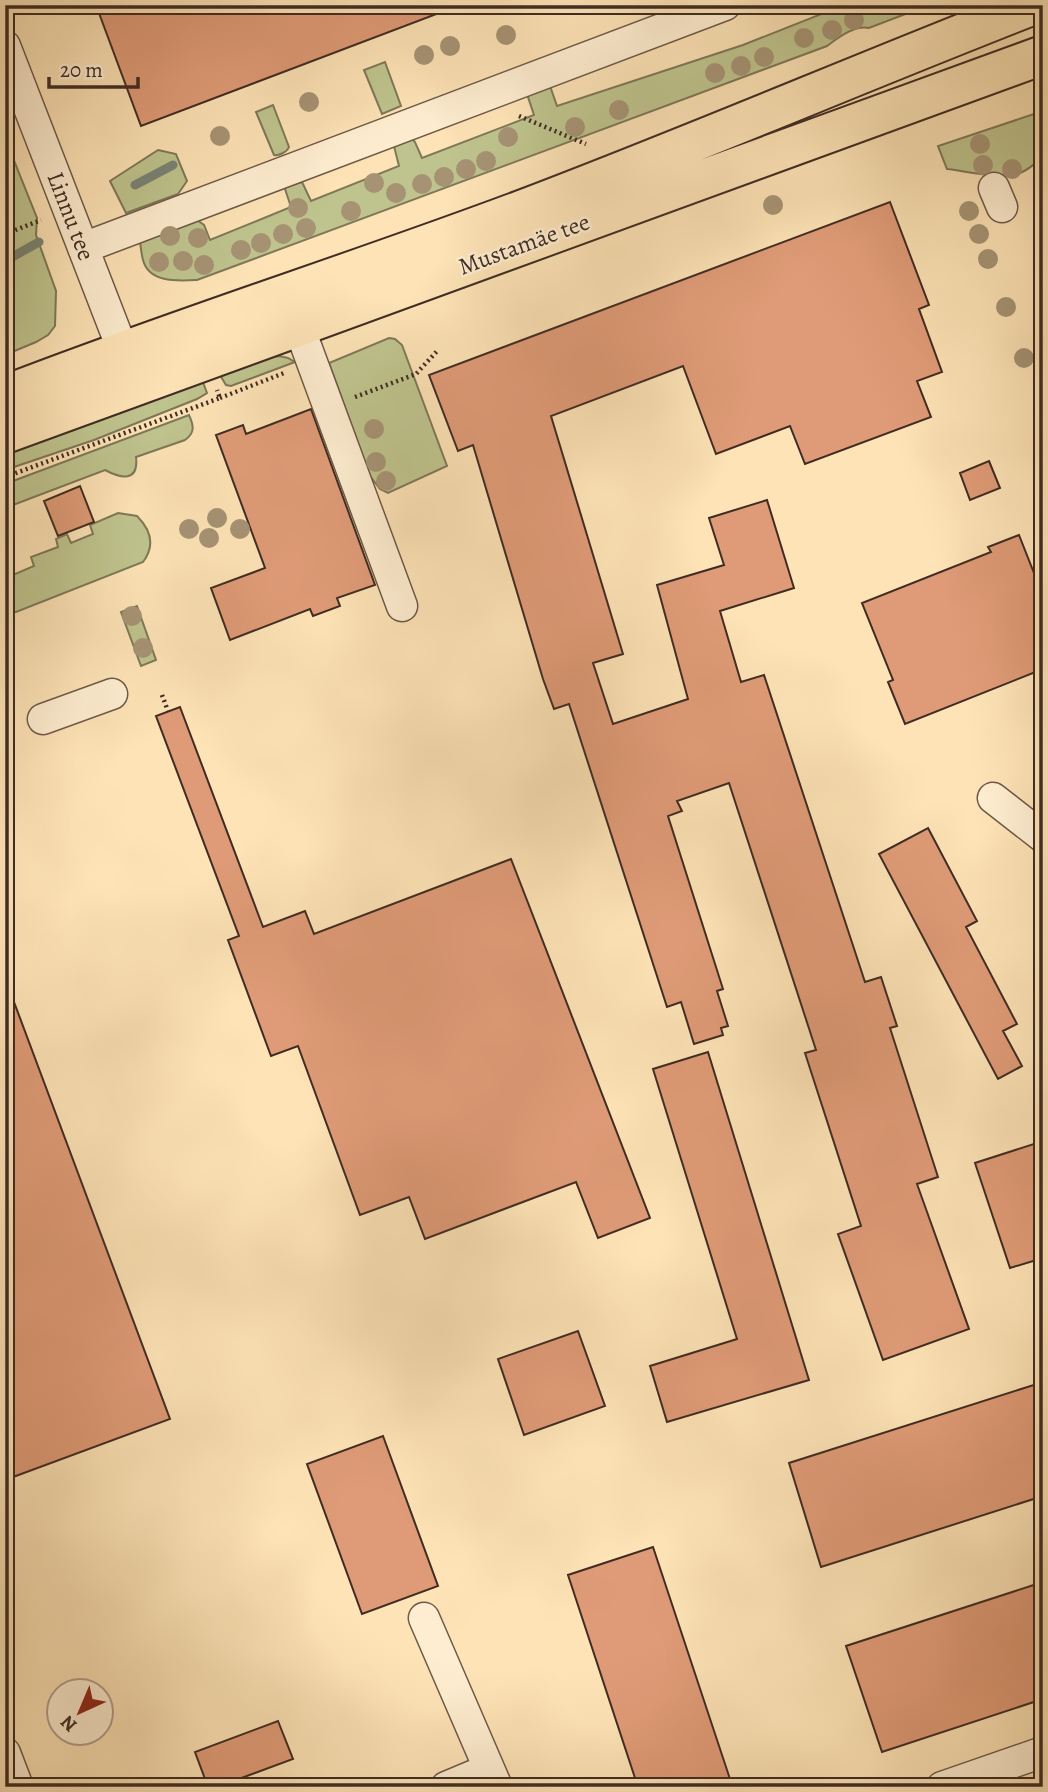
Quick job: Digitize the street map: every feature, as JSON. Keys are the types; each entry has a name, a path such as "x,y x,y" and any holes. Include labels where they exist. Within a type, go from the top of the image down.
{"main road":[{"name":"Mustamäe tee","path":"5,395 122,349 518,211 720,133 870,69 1034,5"},
{"name":"Mustamäe tee","path":"5,434 1032,64"}],"street":[{"path":"83,248 725,5"},
{"name":"Linnu tee","path":"5,46 137,387"},
{"path":"299,327 402,606"},
{"path":"43,719 112,694"},
{"path":"993,798 1043,837"},
{"path":"424,1618 493,1778 446,1787"},
{"path":"942,1787 1043,1752"},
{"path":"5,1753 18,1787"}],"path":[{"path":"477,98 586,144"},
{"path":"5,234 41,220"},
{"path":"329,407 416,374 438,350"},
{"path":"5,477 220,398 216,388"},
{"path":"162,695 168,711"}],"green space":[{"path":"844,5 929,5 869,28 852,30 827,46 197,280 157,277 146,268 143,260 139,238 197,220 204,225 210,240 291,207 285,189 287,186 302,182 311,201 399,166 394,146 412,139 422,158 534,115 528,97 530,93 550,86 557,106 743,45"},
{"path":"385,62 401,106 382,114 364,70"},
{"path":"273,105 289,147 285,152 276,155 256,112"},
{"path":"1043,111 1043,157 1026,170 1004,176 947,169 938,146"},
{"path":"5,138 37,218 36,235 56,291 55,326 48,335 5,355"},
{"path":"158,150 176,154 187,181 178,194 126,213 110,181"},
{"path":"389,338 402,345 447,466 388,493 380,489 370,476 329,363"},
{"path":"279,356 295,362 231,386 226,385 220,375 257,360"},
{"path":"203,382 207,393 197,399 94,440 5,470 5,455"},
{"path":"189,415 193,429 191,435 185,440 136,457 135,471 131,475 122,476 105,470 5,508 5,484"},
{"path":"118,513 137,516 146,527 150,544 143,562 16,612 5,612 5,567 9,567 13,575 34,566 31,557 58,547 56,539 67,534 71,543 93,534 90,525"},
{"path":"137,606 156,660 141,666 121,612"}],"building":[{"path":"96,5 454,5 455,7 141,126"},
{"path":"890,202 929,305 919,309 942,372 917,381 931,417 805,464 790,426 716,454 683,366 551,416 623,654 593,663 613,724 688,699 657,585 724,565 709,518 767,500 794,588 720,611 741,682 764,675 865,982 881,977 897,1026 890,1028 938,1177 917,1184 969,1329 883,1360 838,1234 861,1226 805,1053 816,1050 729,783 677,801 682,811 668,816 723,989 717,991 728,1026 721,1028 723,1035 694,1044 681,1002 667,1007 569,704 554,709 473,445 458,451 429,375"},
{"path":"311,409 375,585 337,598 340,606 313,616 310,609 230,640 211,588 265,568 216,435 243,425 246,434"},
{"path":"989,461 1000,488 970,500 960,473"},
{"path":"80,486 94,522 58,536 44,501"},
{"path":"1019,535 1043,596 1043,669 905,724 888,682 893,680 862,603 991,552 988,547"},
{"path":"180,707 263,927 305,911 314,934 511,859 650,1218 598,1238 576,1182 425,1239 409,1197 360,1215 298,1046 271,1056 228,940 239,936 156,716"},
{"path":"928,828 977,921 966,927 1017,1024 1003,1031 1022,1066 998,1079 879,854"},
{"path":"5,986 8,986 170,1419 5,1480"},
{"path":"708,1052 809,1380 667,1422 650,1366 737,1339 653,1069"},
{"path":"1043,1141 1043,1258 1010,1268 975,1163"},
{"path":"578,1331 605,1406 524,1435 498,1359"},
{"path":"1043,1382 1043,1496 821,1567 789,1463"},
{"path":"383,1436 438,1586 362,1614 307,1464"},
{"path":"653,1547 730,1779 705,1787 638,1787 568,1575"},
{"path":"1043,1582 1043,1699 882,1752 846,1646"},
{"path":"278,1721 293,1759 217,1787 208,1787 195,1752"}],"waterway":[{"path":"135,185 173,165"},
{"path":"5,261 39,242"}]}
